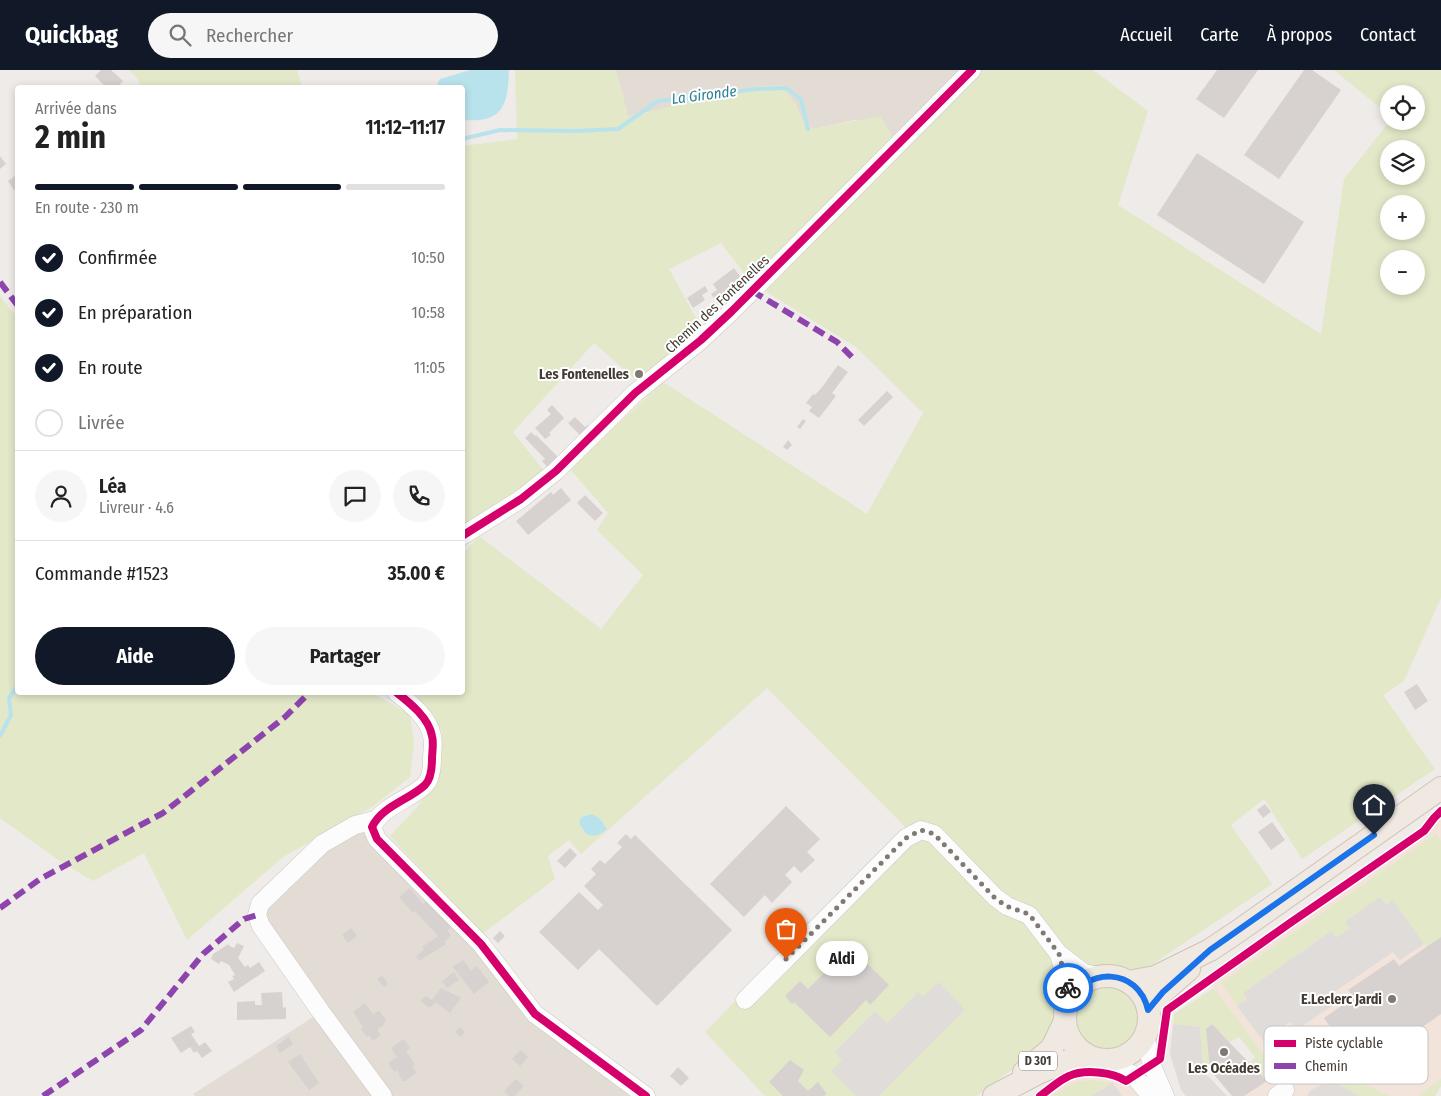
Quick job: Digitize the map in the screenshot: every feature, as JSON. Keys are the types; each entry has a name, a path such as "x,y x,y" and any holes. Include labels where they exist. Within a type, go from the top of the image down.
{"main road":[{"path":"1148,1010 1163,992 1210,950 1441,788"},
{"path":"1128,982 1155,977 1210,950"},
{"path":"1116,977 1128,982 1142,995 1148,1010 1149,1022 1140,1044 1121,1058 1099,1059 1086,1054 1071,1040 1066,1013 1073,993 1092,979 1116,977"},
{"name":"D 301","path":"997,1094 1052,1048 1066,1013"},
{"name":"D 301","path":"997,1094 1040,1072 1086,1054"}],"street":[{"name":"Chemin des Fontenelles","path":"465,534 521,499 556,471 634,393 701,340 972,70"},
{"path":"383,1096 260,926 258,915 260,904 322,844 355,825 375,820 393,805 428,783 432,766 432,736 426,721 400,695"},
{"path":"375,820 372,827 377,840 481,944 535,1014 646,1096"},
{"path":"746,1000 906,838 921,830 934,834 994,897 1006,906 1029,914 1059,954 1084,972 1103,977"},
{"path":"1059,954 1068,986 1066,1013"},
{"path":"1144,1036 1152,1066 1165,1096"},
{"path":"1108,1060 1134,1076 1151,1096"}],"shaded area":[{"path":"616,70 984,70 901,149 855,120 814,129 804,124 795,103 762,86 628,117"},
{"path":"1439,815 1441,819 1441,1086 1435,1096 1244,1096 1264,1083 1428,1084 1428,1026 1264,1026 1264,1056 1208,980"},
{"path":"372,827 535,1014 646,1096 195,1096 193,1094 321,1012 257,915 322,844"},
{"path":"1380,897 1386,905 1393,900 1424,944 1400,960 1393,952 1330,995 1335,1004 1302,1026 1293,1026 1290,1022 1284,1026 1264,1026 1264,1042 1237,1006 1247,999 1243,993 1331,931 1336,938 1350,928 1345,922"},
{"path":"939,982 965,1010 879,1096 856,1096 831,1071 842,1061 835,1052 875,1011 887,1023 918,992 923,997"},
{"path":"1173,1024 1200,1027 1203,1071 1227,1096 1186,1096 1181,1090 1170,1054"},
{"path":"1091,1072 1115,1075 1122,1078 1138,1096 1040,1096 1069,1076"},
{"path":"1113,1083 1122,1096 1091,1096"},
{"path":"1323,1084 1338,1084 1359,1096 1307,1096 1311,1090"}],"green space":[{"path":"129,70 297,70 301,85 141,85"},
{"path":"515,70 616,70 628,116 762,86 782,85 795,103 804,124 814,129 880,116 894,138 753,285 721,243 669,269 703,331 635,379 594,343 513,432 544,471 465,523 465,146 517,139"},
{"path":"984,70 1093,70 1148,111 1118,205 1321,334 1344,179 1383,130 1425,130 1425,85 1380,85 1380,108 1334,70 1441,70 1441,598 1404,681 1383,695 1435,769 1302,859 1264,799 1231,825 1272,884 1141,972 1129,968 1106,967 1084,973 1070,981 1059,999 1055,1010 1055,1024 1043,1046 977,1096 765,1096 705,1032 905,827 767,688 581,854 569,840 548,856 555,879 482,934 390,836 419,805 440,770 442,732 416,695 465,695 465,552 479,536 601,629 643,575 597,530 608,513 570,469 663,382 867,514 923,413 856,347 765,291 901,149"},
{"path":"0,296 15,315 15,695 376,695 410,715 414,743 410,777 372,807 283,857 187,940 144,853 93,881 60,861 0,818"},
{"path":"1436,834 1441,841 1441,937 1427,947 1392,900 1386,905 1345,922 1350,928 1336,939 1330,931 1243,993 1247,998 1237,1006 1221,983"},
{"path":"1115,984 1127,990 1136,999 1142,1011 1140,1031 1132,1042 1115,1052 1101,1052 1084,1042 1076,1031 1074,1011 1084,994 1095,986"},
{"path":"1214,988 1264,1055 1264,1078 1249,1063 1255,1057 1239,1037 1229,1042 1212,1024 1206,1029 1210,1070 1203,1071 1200,1027 1173,1024 1174,1014"},
{"path":"1441,1079 1441,1086 1435,1096 1418,1096"},
{"path":"1091,1080 1113,1083 1091,1096 1052,1096 1073,1083"},
{"path":"1338,1084 1363,1084 1391,1096 1359,1096"}],"water":[{"path":"470,70 509,70 505,102 501,110 487,119 465,120 465,85 437,85 440,79"},
{"path":"592,814 600,819 607,829 598,835 590,836 581,827 579,821 582,817"}],"building":[{"path":"101,70 111,70 123,81 120,85 104,85 95,76"},
{"path":"1217,70 1258,70 1224,118 1196,99"},
{"path":"1304,70 1312,70 1341,90 1279,179 1244,155"},
{"path":"1197,153 1304,222 1264,284 1157,215"},
{"path":"0,156 6,164 0,169"},
{"path":"15,176 15,190 14,190 8,181"},
{"path":"734,268 746,284 719,305 711,294 717,290 713,284"},
{"path":"705,286 708,291 702,295 705,300 693,308 687,298"},
{"path":"838,365 848,372 832,393 836,396 819,418 809,411 812,407 806,403 823,386"},
{"path":"887,391 893,397 864,426 858,420"},
{"path":"552,405 564,418 549,433 551,435 545,439 535,428 551,414 547,410"},
{"path":"575,417 585,427 588,425 591,428 582,437 568,423"},
{"path":"803,419 806,421 800,429 797,427"},
{"path":"531,432 560,459 550,470 542,461 545,459 525,438"},
{"path":"788,440 792,445 787,450 783,447"},
{"path":"561,488 571,500 528,535 516,521 551,492 553,495"},
{"path":"585,495 603,513 595,521 577,503"},
{"path":"1417,684 1428,701 1415,710 1404,692"},
{"path":"1265,804 1271,812 1263,818 1257,810"},
{"path":"786,806 820,839 807,852 815,860 801,873 794,866 785,875 792,882 772,903 765,895 744,917 710,884"},
{"path":"1272,822 1285,840 1271,850 1258,832"},
{"path":"626,834 631,839 635,835 732,930 657,1006 599,949 578,970 539,932 579,892 598,910 603,905 584,886 596,874 591,869 600,860 605,864 622,847 617,843"},
{"path":"570,848 577,855 565,868 557,861"},
{"path":"410,888 423,904 427,900 452,926 447,931 451,935 444,942 446,944 419,961 416,956 424,950 422,947 438,936 399,897"},
{"path":"351,928 357,936 348,943 342,935"},
{"path":"500,931 505,936 498,943 493,938"},
{"path":"1441,937 1441,1014 1424,1026 1330,1026 1324,1018 1354,997 1348,990 1394,959 1399,966"},
{"path":"230,943 228,945 234,948 237,943 244,946 238,958 245,967 248,965 250,968 259,962 265,971 234,992 228,982 234,979 232,976 235,975 229,965 221,961 219,964 211,959 213,954"},
{"path":"850,947 889,985 870,1005 866,1000 830,1037 794,1002 792,1004 785,996 800,981 808,989"},
{"path":"463,960 471,971 477,966 489,982 474,994 453,967"},
{"path":"454,972 459,980 447,988 442,981"},
{"path":"382,975 388,984 384,987 377,979"},
{"path":"441,988 461,998 450,1013 435,1002 430,1008 420,1001 426,996 432,1000"},
{"path":"282,992 283,1008 286,1007 286,1019 237,1020 237,1002 255,1001 255,1005 262,1005 261,993"},
{"path":"365,1003 373,1014 379,1011 386,1020 383,1026 377,1030 381,1035 373,1041 361,1029 363,1027 353,1012"},
{"name":"Les Océades","path":"1212,1024 1264,1078 1264,1083 1244,1096 1232,1096 1210,1070 1206,1029"},
{"path":"191,1026 195,1032 191,1034 199,1046 205,1042 212,1051 202,1058 197,1051 194,1053 190,1047 181,1053 171,1038"},
{"path":"460,1027 465,1032 461,1037 455,1032"},
{"path":"289,1037 293,1044 280,1053 276,1046"},
{"path":"404,1039 410,1048 406,1051 415,1065 412,1066 417,1073 402,1081 397,1070 394,1072 388,1063 397,1057 391,1048"},
{"path":"521,1050 528,1057 520,1066 512,1059"},
{"path":"300,1054 319,1083 309,1090 288,1062"},
{"path":"790,1060 804,1070 798,1081 808,1091 818,1082 826,1093 825,1096 783,1096 769,1082"},
{"path":"678,1067 689,1078 681,1086 670,1076"},
{"path":"516,1079 524,1086 514,1096 509,1096 504,1091"}],"waterway":[{"name":"La Gironde","path":"465,138 500,130 576,131 618,129 658,101 757,89 786,88 801,99 808,129"},
{"name":"La Gironde","path":"0,736 11,715 9,698 15,689"}],"marked path":[{"path":"0,282 15,302"},
{"path":"752,291 837,342 854,359"},
{"path":"0,908 40,879 163,813 285,717 307,695"},
{"path":"43,1096 141,1030 203,954 244,919 257,915"}],"cycle path":[{"path":"465,534 521,499 556,471 635,393 701,340 972,70"},
{"path":"400,695 418,711 430,729 433,742 431,769 429,780 425,785 389,808 376,820 372,827 377,839 481,944 535,1014 646,1096"},
{"path":"1040,1096 1065,1078 1075,1074 1090,1072 1114,1075 1126,1081 1160,1059 1167,1010 1424,831 1441,811"}],"way so far":[{"path":"786,959 906,838 921,830 934,834 994,897 1006,906 1029,914 1059,954 1068,988"}],"place":[{"name":"Les Fontenelles","path":"639,374"},
{"name":"Aldi","path":"786,959"},
{"name":"E.Leclerc Jardi","path":"1392,999"},
{"name":"Les Océades","path":"1224,1052"}],"route":[{"path":"1068,988 1067,1004 1076,989 1088,981 1101,977 1116,977 1136,988 1142,995 1148,1010 1163,992 1210,950 1374,835"}]}
